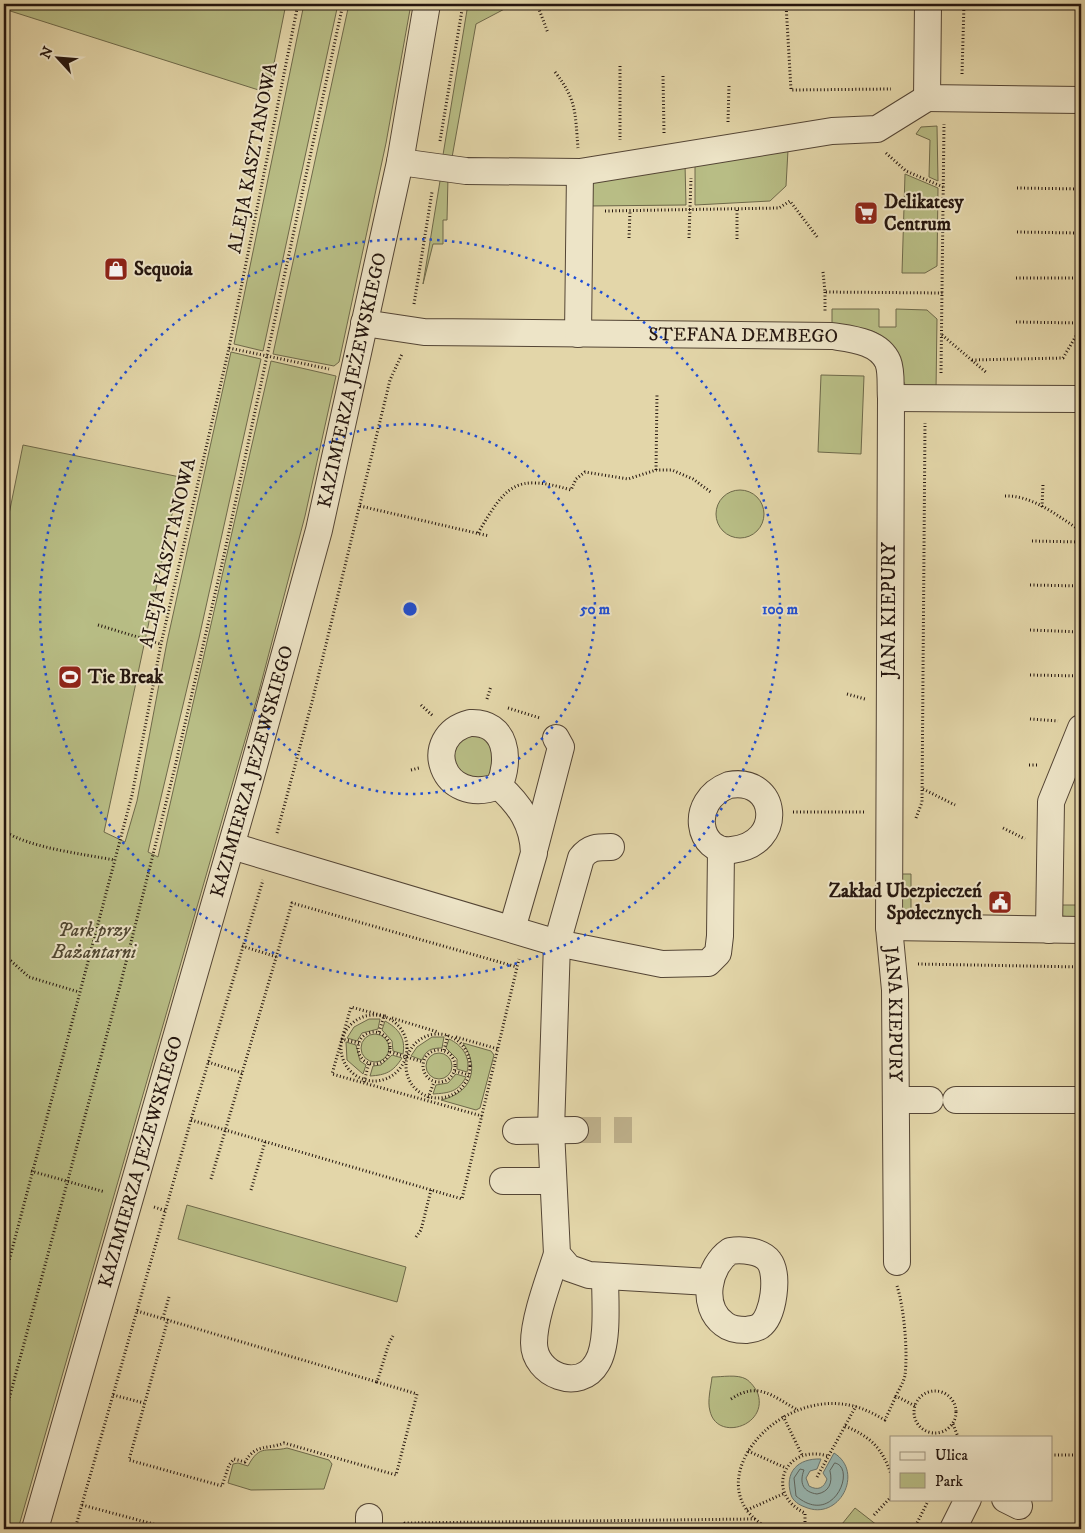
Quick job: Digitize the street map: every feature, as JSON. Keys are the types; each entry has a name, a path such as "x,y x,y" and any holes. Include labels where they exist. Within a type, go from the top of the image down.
{"street":[{"name":"KAZIMIERZA JEŻEWSKIEGO","path":"35,1529 232,846 319,530 400,162 427,4"},
{"path":"928,4 944,99"},
{"path":"400,162 466,171 580,172 832,130 861,131 877,129 944,99 1081,100"},
{"path":"578,334 580,172"},
{"name":"STEFANA DEMBEGO","path":"364,323 424,332 798,335 854,339 878,350 887,361 890,398"},
{"path":"890,398 1081,398"},
{"name":"JANA KIEPURY","path":"890,398 901,927 895,990 897,1262"},
{"path":"1049,930 1051,802 1081,728"},
{"path":"512,928 534,853 561,747 556,738"},
{"path":"733,784 753,788 764,796 770,812 764,833 756,843 739,849 721,850 715,847 708,839 701,821 703,808 716,791 733,784"},
{"path":"499,786 524,814 532,830 534,853"},
{"path":"232,846 512,928 557,943 662,964 708,963 718,952 720,936 721,850"},
{"path":"605,1276 603,1336 600,1358 596,1366 587,1374 571,1378 557,1377 546,1370 538,1360 534,1342 543,1298 557,1254 552,1181 563,1130 557,943 581,858 586,851 593,848 610,847"},
{"path":"901,927 1081,930"},
{"path":"896,1100 930,1100"},
{"path":"956,1100 1081,1100"},
{"path":"516,1130 563,1130"},
{"path":"503,1181 552,1181"},
{"path":"557,1254 564,1264 572,1270 589,1275 709,1282"},
{"path":"953,1529 968,1500"}],"path":[{"name":"ALEJA KASZTANOWA","path":"4,1280 31,1171 132,795 161,644 229,348 298,4"},
{"path":"4,1418 121,982 172,776 224,555 343,4"},
{"path":"75,1529 191,1120 270,858 313,698 390,380 408,340 463,4"},
{"path":"537,4 548,33"},
{"path":"786,4 791,90 894,89"},
{"path":"916,828 916,818 922,802 923,789 925,409 941,390 944,293 944,99 964,4"},
{"path":"620,66 620,166"},
{"path":"555,72 568,89 574,101 580,172"},
{"path":"664,76 664,159"},
{"path":"728,148 729,85"},
{"path":"972,360 1063,358 1076,336 1080,323 1078,233 1081,100"},
{"path":"861,131 906,171 943,187"},
{"path":"689,238 691,210 690,155"},
{"path":"1017,188 1080,189"},
{"path":"579,212 779,208 790,201 818,238"},
{"path":"737,210 737,239"},
{"path":"629,238 630,211"},
{"path":"1017,232 1078,233"},
{"path":"823,272 825,292 944,293"},
{"path":"1016,278 1078,278"},
{"path":"1016,322 1080,323"},
{"path":"942,335 1018,398"},
{"path":"229,348 390,380"},
{"path":"656,470 657,394"},
{"path":"478,533 497,502 513,487 537,482 571,490 576,479 586,472 628,479 649,474 656,470 672,470 683,473 712,493"},
{"path":"1042,507 1043,484"},
{"path":"1005,496 1017,495 1042,507 1081,531"},
{"path":"360,506 489,536"},
{"path":"1032,541 1081,542"},
{"path":"1030,585 1081,586"},
{"path":"98,625 161,644"},
{"path":"1030,630 1081,632"},
{"path":"1030,675 1081,676"},
{"path":"847,694 870,700"},
{"path":"923,789 955,805"},
{"path":"770,812 870,812"},
{"path":"4,831 11,836 51,847 114,860"},
{"path":"211,1179 292,903 518,967"},
{"path":"901,927 913,964 1081,966"},
{"path":"242,946 277,957"},
{"path":"191,1120 462,1199 520,954"},
{"path":"4,959 11,961 29,976 79,992"},
{"path":"482,1116 428,1099 332,1074 351,1007 498,1049"},
{"path":"384,1016 368,1015 354,1021 342,1038 342,1060 347,1069 364,1082 375,1082 395,1075 406,1057 418,1040 437,1033 448,1034 464,1046 469,1055 469,1075 463,1086 453,1094 441,1098 428,1099 418,1091 410,1082 406,1070 406,1057 406,1037 393,1020 384,1016"},
{"path":"379,1032 384,1016"},
{"path":"379,1032 388,1038 390,1052 380,1064 369,1063 360,1056 358,1050 359,1043 367,1033 379,1032"},
{"path":"444,1050 448,1034"},
{"path":"342,1038 359,1043"},
{"path":"444,1050 454,1058 455,1071 450,1079 434,1082 427,1078 423,1070 423,1062 430,1052 444,1050"},
{"path":"390,1052 423,1062"},
{"path":"208,1062 242,1073"},
{"path":"364,1082 369,1063"},
{"path":"455,1071 469,1075"},
{"path":"428,1099 434,1082"},
{"path":"251,1190 264,1142"},
{"path":"31,1171 67,1180 166,1211"},
{"path":"416,1236 421,1230 431,1190"},
{"path":"770,1529 755,1520 747,1510 740,1484 741,1469 748,1451 762,1433 783,1416 797,1409 824,1404 856,1406 885,1420 905,1376 904,1326 901,1298 896,1284 897,1262"},
{"path":"163,1318 169,1297"},
{"path":"137,1311 163,1318 417,1394 396,1476 284,1443 276,1446 263,1446 250,1454 245,1462 234,1459 229,1466 222,1486 128,1460 168,1320"},
{"path":"377,1382 388,1342 393,1336"},
{"path":"731,1399 752,1389 761,1390 797,1409"},
{"path":"953,1424 941,1432 927,1432 916,1421 915,1406 924,1394 938,1391 946,1394 955,1405 957,1411 953,1424 958,1436"},
{"path":"113,1394 144,1403"},
{"path":"896,1396 915,1406"},
{"path":"817,1477 856,1406"},
{"path":"783,1416 802,1455"},
{"path":"845,1426 869,1438 879,1450 890,1472"},
{"path":"748,1451 787,1468"},
{"path":"805,1529 805,1513 791,1505 785,1493 783,1482 787,1468 794,1459 802,1455 814,1452 828,1456"},
{"path":"1052,1455 1081,1455"},
{"path":"747,1510 785,1493"},
{"path":"874,1515 890,1498"},
{"path":"914,1529 928,1500"},
{"path":"82,1505 172,1529"},
{"path":"400,1529 406,1523 755,1520"}],"green space":[{"path":"4,4 286,4 268,93 4,9"},
{"path":"304,4 338,4 263,351 234,344"},
{"path":"349,4 411,4 386,143 339,362 334,366 273,354"},
{"path":"468,4 514,4 476,24 451,163 442,161"},
{"path":"937,126 938,181 929,177 930,140 916,134 921,127"},
{"path":"788,150 786,186 770,201 695,205 695,161"},
{"path":"685,164 686,205 588,206 588,192 594,181"},
{"path":"905,174 938,188 937,266 925,273 902,273"},
{"path":"441,175 448,177 447,220 443,220 443,244 433,244 423,284"},
{"path":"832,309 879,309 879,327 896,327 896,309 927,310 937,319 936,390 910,390 900,374 893,350 887,341 873,331 832,327"},
{"name":"Park przy Bażantarni","path":"231,352 261,359 199,638 148,852 158,857 271,361 336,376 305,516 258,695 18,1529 4,1529 4,539 23,445 180,477 104,832 125,842 137,801 167,642"},
{"path":"821,375 864,376 861,454 818,452"},
{"path":"735,490 745,490 757,497 764,509 764,519 757,531 745,538 735,538 727,534 720,527 716,519 716,509 720,501 727,494"},
{"path":"474,732 495,745 491,777 470,780 455,772 452,746"},
{"path":"1079,850 1081,850 1081,918 1061,916 1061,905 1077,905"},
{"path":"900,874 911,874 911,915 902,909"},
{"path":"369,1019 380,1019 378,1029 362,1033 357,1041 347,1038 354,1027"},
{"path":"385,1021 400,1034 404,1048 403,1054 393,1051 392,1041 382,1030"},
{"path":"375,1034 385,1038 389,1048 385,1058 375,1062 365,1058 361,1048 365,1038"},
{"path":"432,1037 444,1037 442,1048 429,1050 422,1060 411,1056 417,1047"},
{"path":"449,1039 464,1052 468,1061 467,1072 457,1069 457,1059 446,1048"},
{"path":"346,1042 356,1045 360,1061 366,1065 363,1074 347,1060"},
{"path":"463,1043 491,1051 494,1055 480,1108 476,1110 441,1100 452,1097 460,1092 470,1078 472,1070 471,1061"},
{"path":"439,1053 448,1057 452,1066 448,1075 439,1079 430,1075 426,1066 430,1057"},
{"path":"392,1055 402,1058 392,1070 385,1074 370,1076 373,1066 381,1065"},
{"path":"456,1074 466,1077 460,1086 452,1091 433,1094 436,1085 448,1083"},
{"path":"187,1205 406,1267 397,1302 178,1239"},
{"path":"729,1376 746,1379 755,1388 758,1394 759,1405 756,1415 749,1422 731,1428 722,1426 714,1420 709,1403 712,1377"},
{"path":"287,1448 329,1460 332,1464 324,1489 251,1490 228,1483 233,1464 238,1463 248,1466 256,1454 264,1450"},
{"path":"855,1508 882,1529 838,1529"}],"water":[{"path":"834,1453 843,1461 847,1472 844,1493 837,1502 828,1508 817,1510 796,1502 791,1495 789,1487 791,1473 806,1461 821,1459 817,1469 810,1471 806,1478 809,1486 820,1488 827,1479 823,1473"}],"tunnel":[{"path":"575,1130 632,1130"}],"place":[{"name":"Delikatesy Centrum","path":"866,213"},
{"name":"Sequoia","path":"116,269"},
{"name":"Tie Break","path":"70,677"},
{"name":"Zakład Ubezpieczeń Społecznych","path":"1000,902"}]}
